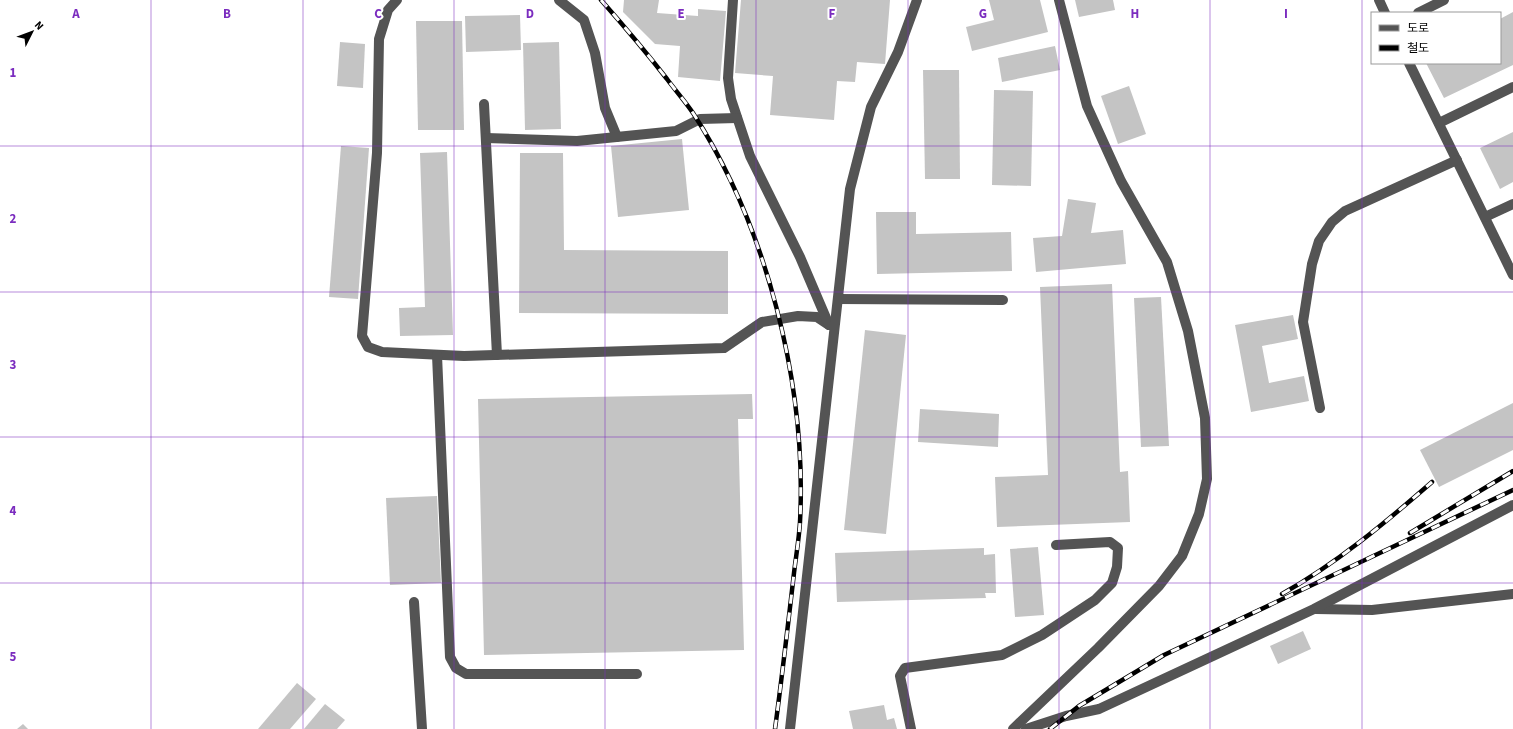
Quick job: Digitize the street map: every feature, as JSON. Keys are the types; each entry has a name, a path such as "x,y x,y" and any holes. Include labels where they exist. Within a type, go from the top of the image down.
{"street":[{"path":"397,0 388,10 379,39 377,153 362,336 368,347 382,352 464,356 724,348 762,322 798,316 817,317 829,325"},
{"path":"559,0 584,20 595,53 605,108 617,137"},
{"path":"733,0 728,78 731,99 750,156 800,257 834,337"},
{"path":"790,729 850,189 871,107 898,52 916,0"},
{"path":"1013,729 1093,653 1159,586 1182,556 1199,514 1207,479 1205,418 1188,331 1167,262 1121,181 1087,106 1059,0"},
{"path":"1379,0 1385,12"},
{"path":"1420,12 1444,0"},
{"path":"1410,64 1513,275"},
{"path":"1439,123 1513,87"},
{"path":"484,104 497,355"},
{"path":"486,138 577,141 676,131 700,119 737,118"},
{"path":"1320,408 1303,322 1312,264 1319,241 1332,222 1345,211 1457,160"},
{"path":"1485,217 1513,204"},
{"path":"838,299 1003,300"},
{"path":"436,355 450,657 456,668 466,674 637,674"},
{"path":"1026,729 1066,716 1099,709 1314,609 1513,504"},
{"path":"911,729 900,676 905,668 1002,655 1042,635 1095,600 1112,583 1117,567 1118,548 1110,542 1056,545"},
{"path":"1314,609 1372,610 1513,594"},
{"path":"414,602 422,729"}],"building":[{"path":"624,0 659,0 657,13 698,16 698,9 726,11 720,81 678,77 680,46 655,44 623,12"},
{"path":"741,0 890,0 885,64 857,62 855,82 837,81 834,120 770,115 773,76 735,73"},
{"path":"989,0 1040,0 1048,32 972,51 966,27 994,20"},
{"path":"1075,0 1113,0 1115,10 1079,17"},
{"path":"1513,12 1513,65 1444,98 1427,64 1501,64 1501,18"},
{"path":"520,15 521,50 466,52 465,16"},
{"path":"416,21 462,21 464,130 418,130"},
{"path":"340,42 365,44 363,88 337,86"},
{"path":"559,42 561,129 525,130 523,43"},
{"path":"1055,46 1060,70 1002,82 998,58"},
{"path":"923,70 959,70 960,179 925,179"},
{"path":"1129,86 1146,134 1118,144 1101,96"},
{"path":"994,90 1033,91 1031,186 992,185"},
{"path":"1513,132 1513,182 1500,189 1480,148"},
{"path":"682,139 689,210 618,217 611,146"},
{"path":"341,146 369,148 358,299 329,297"},
{"path":"447,152 453,335 400,336 399,308 425,307 420,153"},
{"path":"520,153 563,153 564,250 728,251 728,314 519,313"},
{"path":"1068,199 1096,203 1091,233 1123,230 1126,264 1036,272 1033,238 1062,236"},
{"path":"876,212 916,212 916,234 1011,232 1012,271 877,274"},
{"path":"1112,284 1120,472 1128,471 1130,522 997,527 995,477 1048,475 1040,287"},
{"path":"1161,297 1169,446 1141,447 1134,298"},
{"path":"1293,315 1298,339 1262,346 1269,383 1304,376 1309,401 1251,412 1235,325"},
{"path":"865,330 906,335 886,534 844,530"},
{"path":"752,394 753,419 738,419 744,650 484,655 478,399"},
{"path":"1513,403 1513,450 1439,487 1420,450"},
{"path":"920,409 999,414 998,447 918,442"},
{"path":"437,496 441,583 390,585 386,498"},
{"path":"1038,547 1044,615 1015,617 1010,549"},
{"path":"984,548 984,555 995,554 996,593 985,593 986,598 837,602 835,553"},
{"path":"1303,631 1311,649 1278,664 1270,646"},
{"path":"297,683 316,699 290,729 258,729"},
{"path":"325,704 345,720 337,729 304,729"},
{"path":"884,705 887,720 894,718 897,729 853,729 849,711"},
{"path":"23,724 28,729 17,729"}],"railway":[{"path":"601,0 687,104 719,158 742,206 761,257 777,309 789,363 797,417 800,470 800,522 775,729"},
{"path":"1410,533 1513,471"},
{"path":"1282,594 1322,569 1360,542 1432,482"},
{"path":"1050,729 1079,706 1164,655 1513,490"}]}
